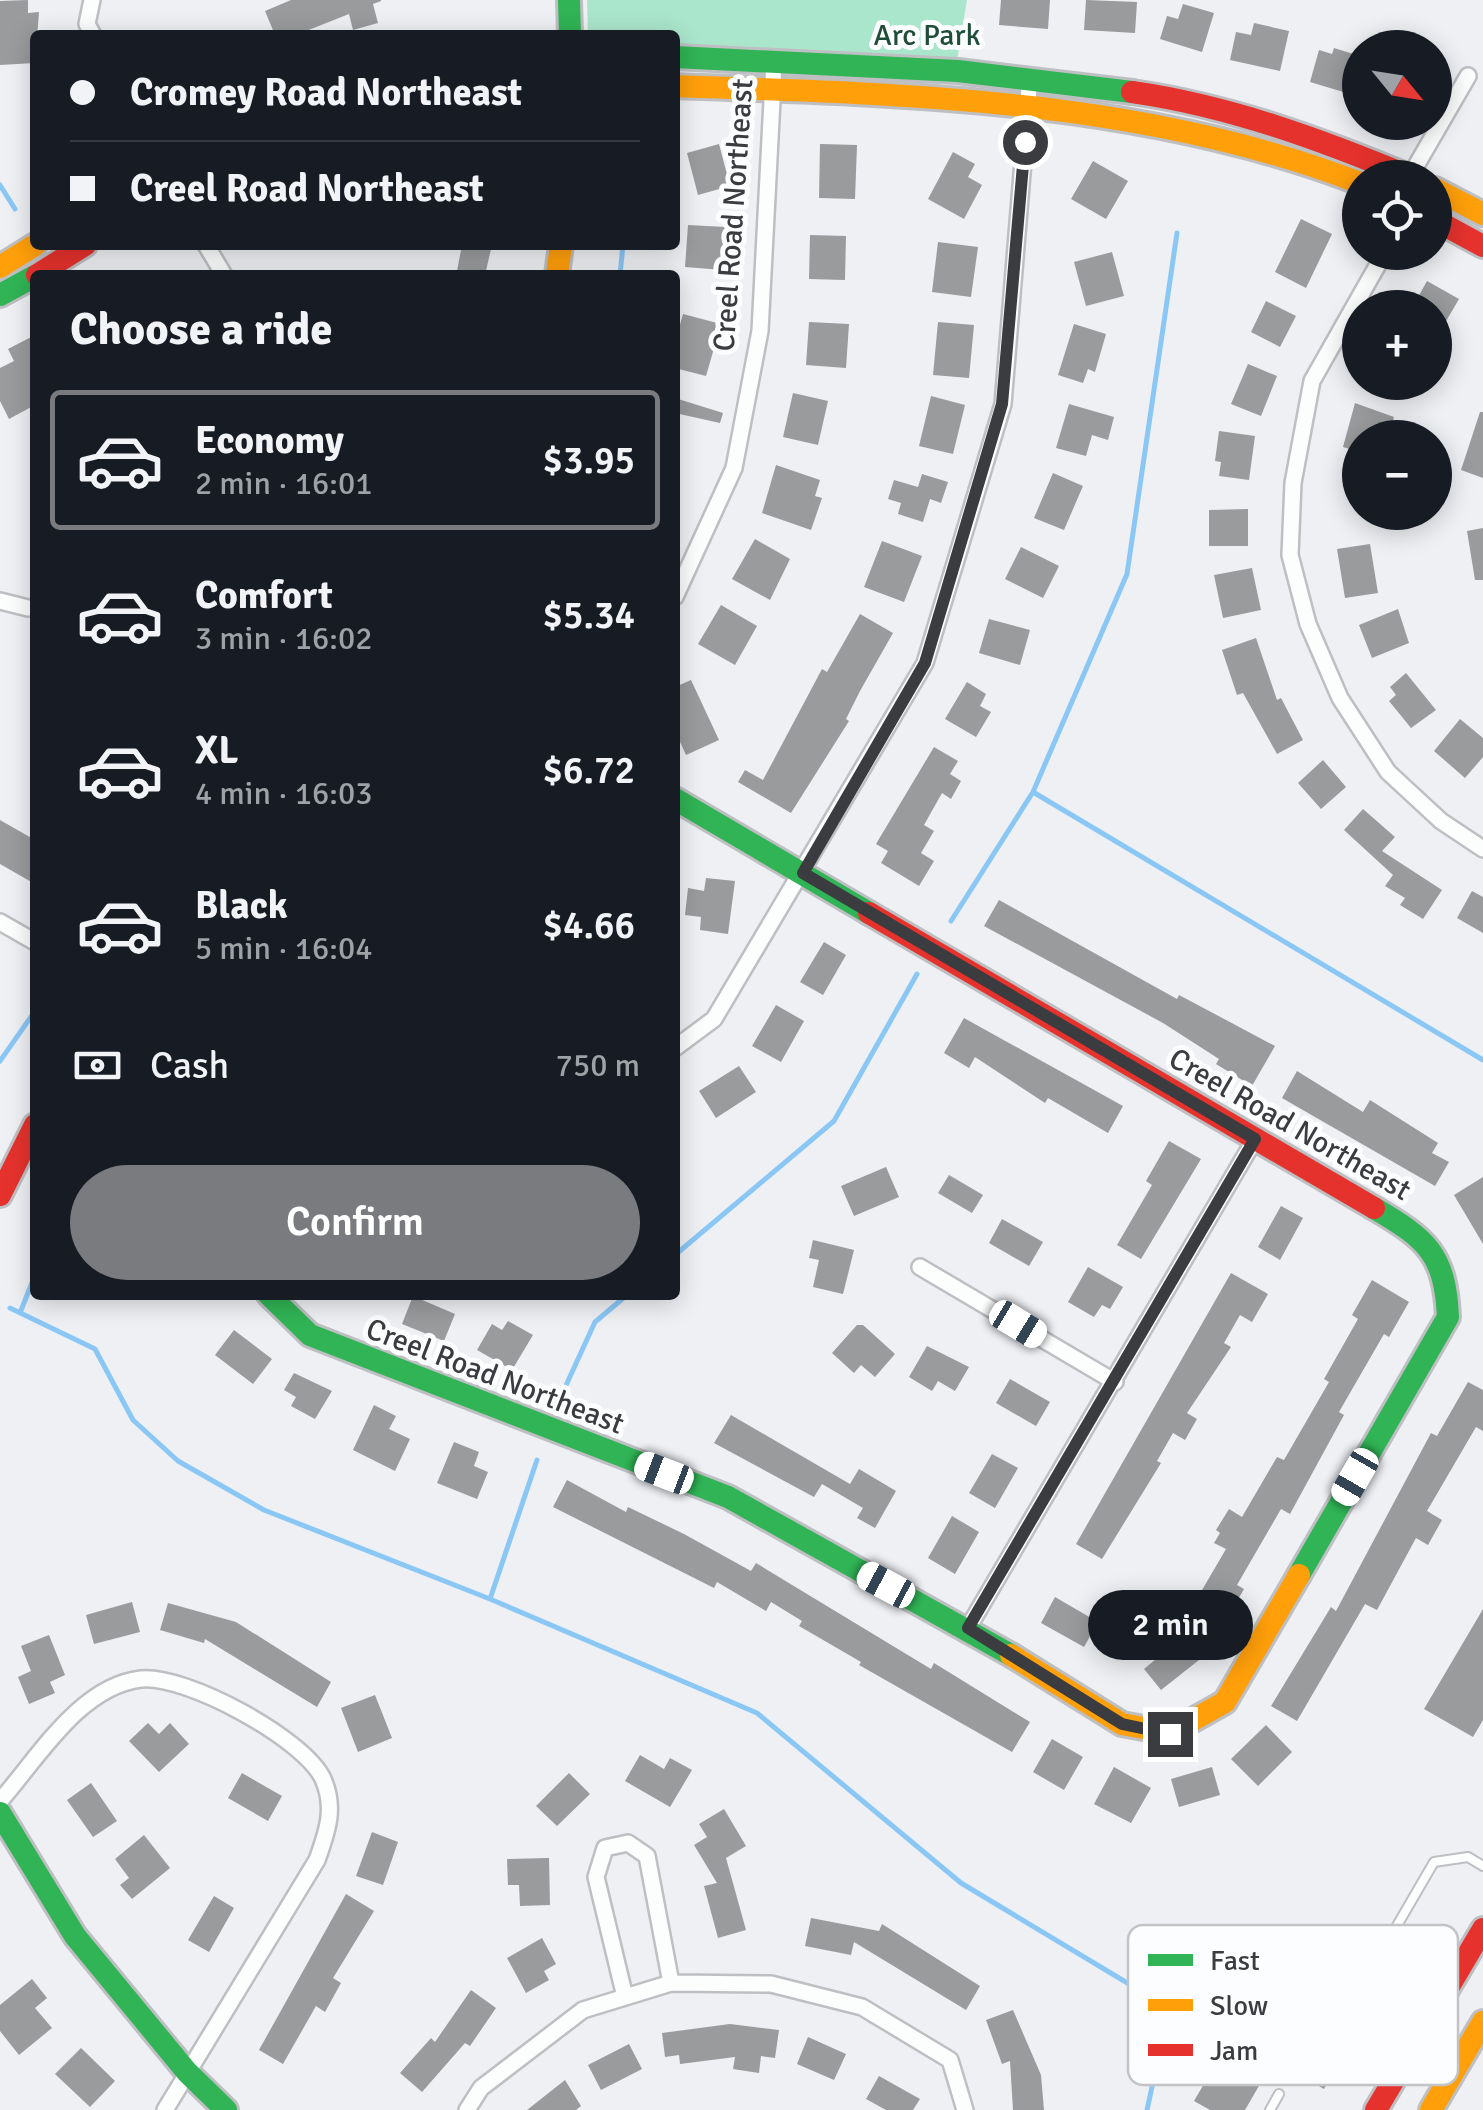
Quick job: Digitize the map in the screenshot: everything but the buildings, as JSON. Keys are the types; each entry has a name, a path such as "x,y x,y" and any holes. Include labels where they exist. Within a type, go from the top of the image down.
{"street":[{"path":"90,30 87,24 92,0"},
{"path":"569,0 570,30"},
{"path":"680,57 1030,77 1191,100 1294,128 1370,160"},
{"name":"Creel Road Northeast","path":"680,586 734,468 760,332 774,62"},
{"path":"1421,160 1468,76"},
{"path":"680,1044 714,1019 925,663 1002,404 1030,77"},
{"path":"680,86 1028,105 1183,126 1283,154 1342,176"},
{"path":"1452,198 1483,214"},
{"path":"1452,229 1483,246"},
{"path":"0,267 30,248"},
{"path":"45,270 77,250"},
{"path":"1375,270 1312,382 1293,483 1290,555 1308,624 1340,698 1388,772 1440,821 1483,849"},
{"path":"0,296 30,279"},
{"path":"0,601 28,608"},
{"name":"Creel Road Northeast","path":"274,1300 310,1336 728,1497 968,1628 1122,1724 1170,1734 1225,1702 1448,1317 1446,1278 1418,1234 680,801"},
{"path":"0,922 30,939"},
{"path":"0,1195 30,1135"},
{"path":"968,1628 1255,1139"},
{"path":"920,1266 1115,1382"},
{"path":"0,1801 91,1698 142,1679 205,1693 281,1734 323,1778 332,1820 317,1860 164,2110"},
{"path":"0,1813 75,1936 187,2072 226,2110"},
{"path":"625,1997 596,1877 605,1848 628,1844 646,1856 671,1983"},
{"path":"1458,1972 1483,1930"},
{"path":"467,2110 481,2088 583,2010 671,1983 771,1984 862,2007 950,2060 965,2110"},
{"path":"1458,2064 1483,2022"},
{"path":"1376,2110 1391,2085"},
{"path":"1431,2110 1446,2085"}],"lane":[{"path":"1398,1925 1434,1862 1468,1857 1483,1866"},
{"path":"1270,2110 1280,2094"}],"green space":[{"name":"Arc Park","path":"587,0 967,0 955,73 842,58 680,45 680,30 588,30"}],"waterway":[{"path":"0,185 15,209"},
{"path":"951,921 1033,792 1127,574 1177,233"},
{"path":"620,270 622,250"},
{"path":"1033,792 1483,1060"},
{"path":"680,1251 834,1121 917,974"},
{"path":"0,1061 30,1018"},
{"path":"20,1313 30,1288"},
{"path":"562,1394 595,1322 621,1300"},
{"path":"10,1308 95,1349 133,1420 178,1461 264,1510 490,1599 757,1713 961,1883 1128,1983"},
{"path":"490,1599 537,1460"},
{"path":"1147,2110 1152,2085"}],"traffic: fast":[{"path":"569,0 570,30"},
{"path":"680,57 958,71 1132,92"},
{"path":"0,295 30,279"},
{"path":"680,802 869,913"},
{"path":"1299,1575 1448,1317 1443,1278 1430,1250 1408,1229 1374,1208"},
{"path":"274,1300 310,1335 728,1497 1011,1655"},
{"path":"0,1813 75,1936 187,2072 226,2110"}],"traffic: slow":[{"path":"680,86 1023,106 1194,134 1278,155 1342,177"},
{"path":"1452,198 1483,214"},
{"path":"0,267 30,248"},
{"path":"558,270 560,250"},
{"path":"1011,1655 1122,1724 1170,1733 1225,1702 1299,1575"},
{"path":"1458,2064 1483,2022"},
{"path":"1431,2110 1446,2085"}],"traffic: jam":[{"path":"1132,92 1204,106 1275,126 1369,160"},
{"path":"1452,229 1483,246"},
{"path":"45,270 77,250"},
{"path":"869,913 1374,1208"},
{"path":"0,1195 30,1135"},
{"path":"1458,1971 1483,1929"},
{"path":"1376,2110 1391,2085"}],"route":[{"path":"1025,142 1002,404 925,663 803,873 1255,1139 968,1628 1122,1724 1170,1734"}]}
